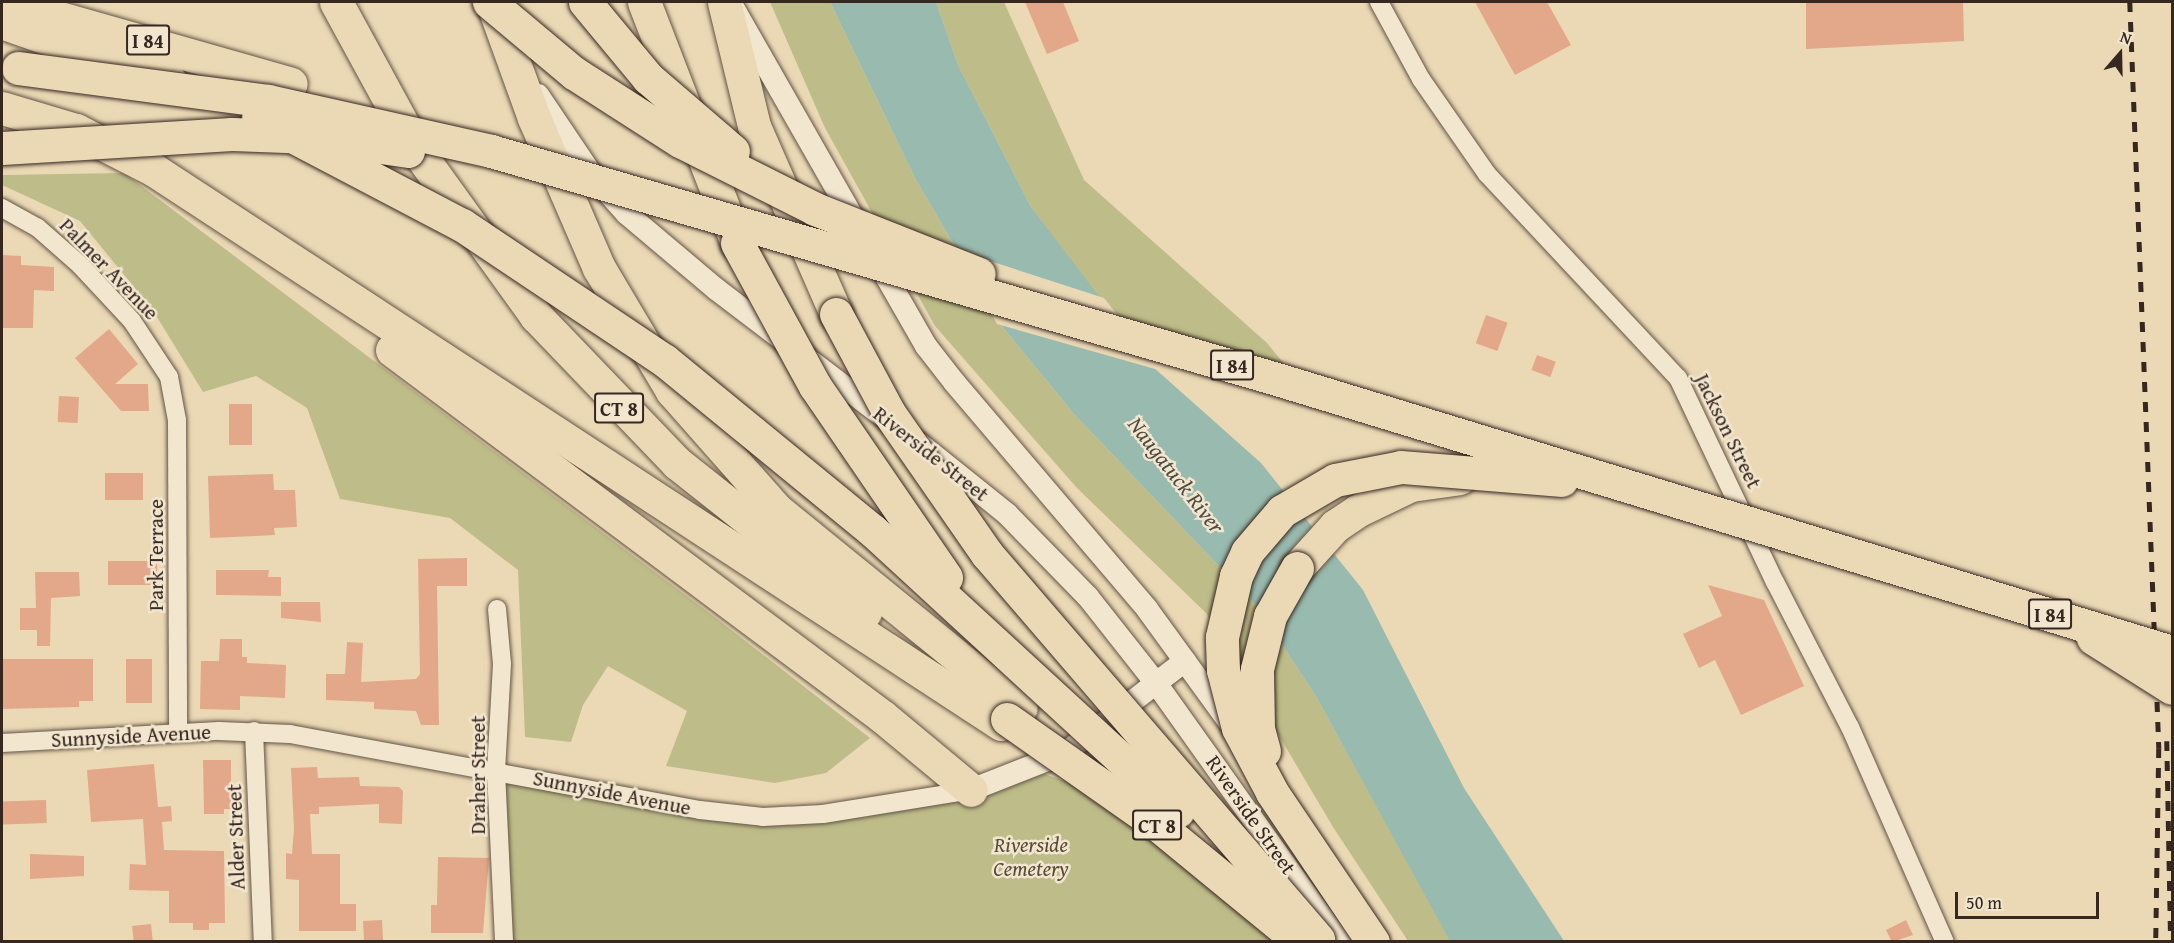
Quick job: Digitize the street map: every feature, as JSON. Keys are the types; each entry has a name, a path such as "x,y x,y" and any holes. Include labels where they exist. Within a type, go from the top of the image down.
{"highway":[{"name":"I 84","path":"4,2 291,84 1280,380 2172,651"},
{"name":"CT 8","path":"336,2 381,88 452,205 580,366 677,463 732,510 1010,717 1319,941"},
{"path":"492,2 534,118 594,257 672,392 777,510 1010,717"},
{"path":"492,2 549,54 628,109 789,196 937,260 1208,350 1280,380"},
{"path":"585,2 670,100 727,147 809,199 938,259 1239,360 1280,380"},
{"name":"CT 8","path":"644,2 737,243 815,386 890,501 984,630 1319,941"},
{"path":"723,2 754,126 836,314 889,413 987,554 1319,941"},
{"path":"2,22 112,59 258,118 415,198 598,312 772,444 984,630"},
{"name":"I 84","path":"10,67 148,82 299,106 546,167 1280,380"},
{"path":"2,108 76,130 154,170 1010,717"},
{"path":"2,148 178,135 280,135 363,143 496,168 546,167"},
{"path":"154,170 883,717 971,790"},
{"path":"1373,942 1272,792 1229,699 1222,637 1226,606 1247,552 1282,511 1306,494 1368,471 1440,468 1638,489"},
{"path":"1382,942 1280,789 1258,729 1257,669 1270,616 1282,591 1297,568 1335,526 1411,485 1478,477 1638,489"},
{"name":"I 84","path":"1638,489 2172,651"},
{"path":"2061,616 2172,688"}],"street":[{"name":"Riverside Street","path":"492,2 523,67 563,137 627,214 716,289 1007,514 1088,597 1156,683 1319,941"},
{"name":"Riverside Street","path":"730,2 926,346 1097,548 1185,661 1388,942"},
{"name":"Jackson Street","path":"1379,2 1421,79 1487,174 1678,378 1775,582 1850,727 1945,942"},
{"name":"Palmer Avenue","path":"2,207 38,228 80,264 132,321 169,377"},
{"name":"Park Terrace","path":"169,377 177,420 178,733"},
{"name":"Draher Street","path":"497,609 502,664 496,771 504,942"},
{"name":"Sunnyside Avenue","path":"2,743 254,731 322,738 700,810 763,817 823,814 971,790 1065,753 1185,661"},
{"name":"Alder Street","path":"254,731 263,942"}],"green space":[{"path":"770,2 830,2 916,180 1001,325 1074,414 1256,605 1317,698 1451,941 1408,941 1333,827 1207,614 1077,488 935,326 825,128"},
{"path":"936,2 1004,2 1084,180 1267,343 1309,394 1110,315 1031,207 958,65"},
{"path":"124,173 716,618 870,738 826,773 775,783 666,766 687,711 608,666 583,705 571,742 525,737 518,570 450,518 340,499 307,408 256,376 203,392 152,309 80,221 2,185 2,175"},
{"name":"Riverside Cemetery","path":"1031,769 1092,791 1295,941 509,941 496,771 677,806 848,810"}],"water":[{"name":"Naugatuck River","path":"830,2 936,2 958,65 1031,207 1152,366 1261,463 1363,590 1464,788 1564,941 1450,941 1317,698 1256,605 1074,414 1001,325 916,180"}],"pier":[{"path":"956,250 1104,298 1162,371 997,324"}],"building":[{"path":"1025,2 1063,2 1079,41 1047,54"},
{"path":"1475,2 1547,2 1571,45 1515,75"},
{"path":"1806,2 1963,2 1964,41 1806,49"},
{"path":"2,255 21,256 21,265 54,267 54,291 34,290 33,328 2,328"},
{"path":"1486,315 1508,323 1497,351 1476,343"},
{"path":"109,329 138,364 115,384 148,384 149,411 121,411 75,358"},
{"path":"1537,355 1556,362 1550,377 1532,370"},
{"path":"59,396 79,397 78,423 58,422"},
{"path":"229,404 252,404 252,445 229,445"},
{"path":"105,473 143,473 143,500 105,500"},
{"path":"273,474 274,490 295,490 297,527 274,528 275,535 210,538 208,476"},
{"path":"467,558 467,586 437,586 439,725 421,725 416,711 374,709 374,702 326,700 326,674 345,674 347,642 363,643 361,682 416,679 420,674 418,559"},
{"path":"108,561 157,561 157,585 108,585"},
{"path":"216,570 269,570 268,577 281,577 281,596 216,595"},
{"path":"35,572 79,572 80,596 51,598 50,646 37,646 37,630 20,630 20,608 36,608"},
{"path":"1708,585 1764,600 1804,686 1741,715 1715,660 1699,668 1683,634 1722,616"},
{"path":"281,602 320,602 321,622 281,618"},
{"path":"220,639 242,639 242,657 247,657 247,663 286,665 285,698 240,696 240,710 200,709 201,661 219,661"},
{"path":"2,659 93,659 93,701 79,701 79,707 2,709"},
{"path":"126,659 152,659 152,703 126,703"},
{"path":"203,760 231,760 231,809 224,809 224,814 204,814"},
{"path":"154,764 158,807 171,806 172,821 162,822 164,850 224,851 225,923 209,923 209,930 193,930 193,923 169,923 169,891 129,890 130,864 146,865 143,819 91,822 87,770"},
{"path":"317,767 318,778 359,777 360,786 399,787 403,791 402,824 379,823 379,804 319,807 319,814 310,814 312,854 340,854 340,904 356,904 356,931 299,931 299,880 286,879 286,853 292,854 294,829 291,768"},
{"path":"46,800 47,823 3,825 2,802"},
{"path":"30,854 84,856 84,876 30,879"},
{"path":"438,857 489,858 483,933 431,933 431,905 437,905"},
{"path":"382,920 383,942 364,942 363,921"},
{"path":"1906,920 1913,935 1892,942 1886,930"},
{"path":"151,924 153,942 134,942 132,926"}],"railway":[{"path":"2130,2 2159,748 2156,942"},
{"path":"2167,741 2171,942"}]}
